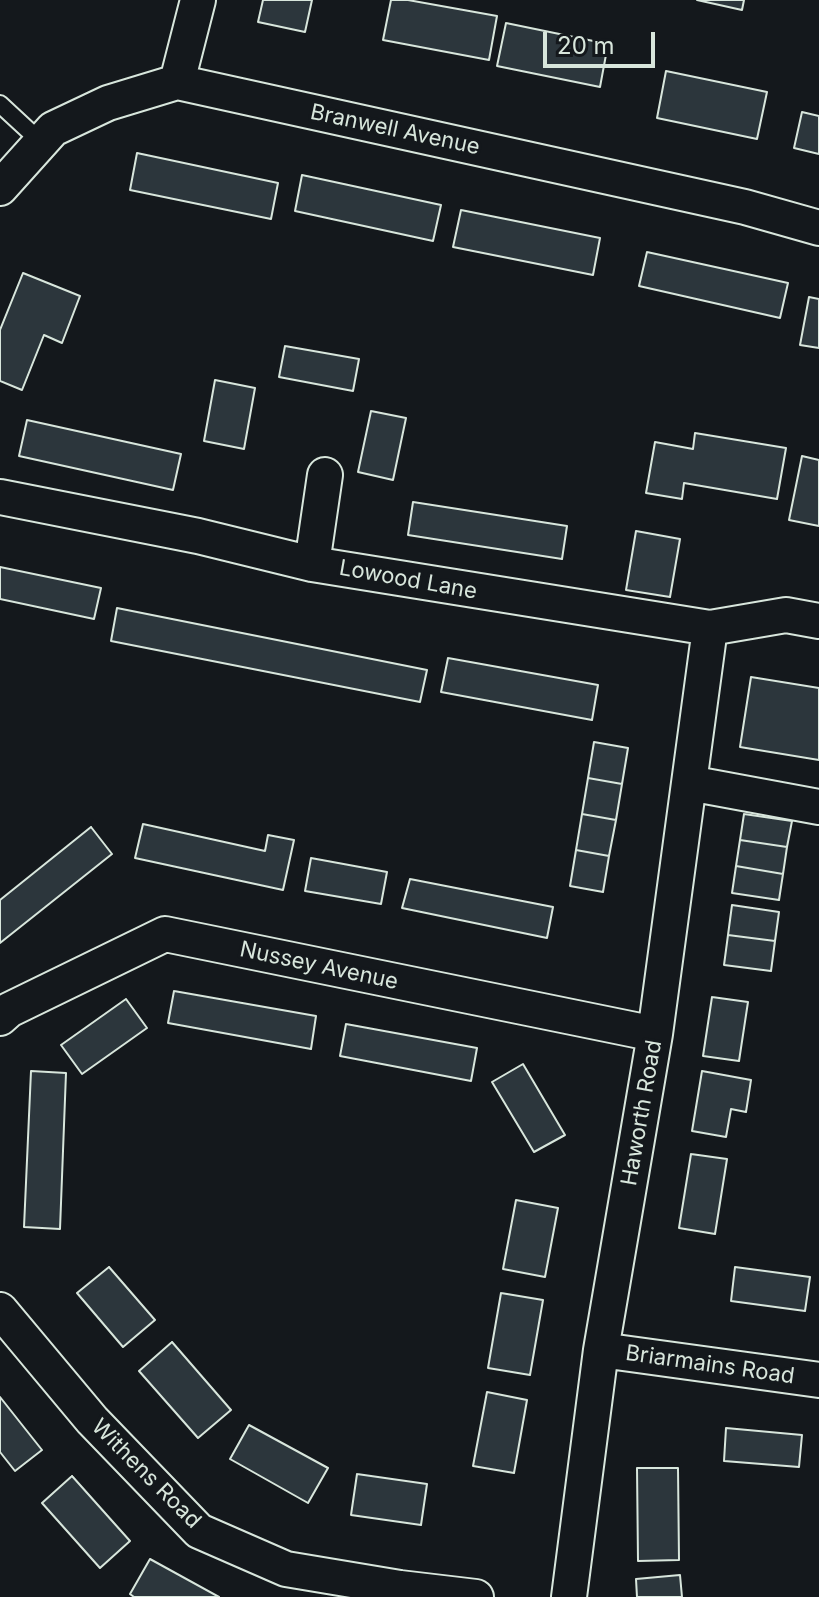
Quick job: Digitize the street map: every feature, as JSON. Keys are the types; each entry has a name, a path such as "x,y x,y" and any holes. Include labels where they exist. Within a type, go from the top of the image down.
{"street":[{"path":"177,82 198,0"},
{"name":"Branwell Avenue","path":"0,188 53,129 108,103 177,82 745,207 819,228"},
{"path":"312,564 325,475"},
{"name":"Lowood Lane","path":"0,497 198,536 312,564 710,628 786,615 819,621"},
{"name":"Haworth Road","path":"569,1597 601,1350 655,1034 710,628"},
{"path":"689,783 819,807"},
{"name":"Nussey Avenue","path":"0,1018 9,1010 165,934 655,1034"},
{"name":"Withens Road","path":"0,1310 92,1420 199,1531 286,1569 476,1597"},
{"name":"Briarmains Road","path":"601,1350 819,1380"}],"lane":[{"path":"0,104 41,142"}],"building":[{"path":"263,0 312,0 305,32 258,22"},
{"path":"391,0 408,0 497,16 489,60 383,40"},
{"path":"697,0 744,0 742,10"},
{"path":"506,23 608,44 600,87 497,66"},
{"path":"666,71 767,92 757,139 657,118"},
{"path":"802,112 819,116 819,154 794,148"},
{"path":"137,153 278,183 271,219 130,190"},
{"path":"302,175 441,205 433,241 295,211"},
{"path":"461,210 600,238 593,275 453,247"},
{"path":"647,252 788,283 780,318 639,286"},
{"path":"23,273 80,296 62,343 44,335 22,390 0,381 0,330"},
{"path":"809,297 819,299 819,348 800,345"},
{"path":"285,346 359,359 353,391 279,377"},
{"path":"215,380 255,388 244,449 204,441"},
{"path":"371,411 406,418 393,480 358,472"},
{"path":"27,420 181,454 173,490 19,456"},
{"path":"695,433 786,448 777,499 684,483 682,499 646,493 655,442 693,449"},
{"path":"802,456 819,460 819,526 789,520"},
{"path":"413,502 567,526 562,559 408,535"},
{"path":"636,531 680,539 670,597 626,590"},
{"path":"0,567 101,588 94,619 0,599"},
{"path":"117,608 427,670 420,702 111,641"},
{"path":"448,658 598,685 592,720 441,692"},
{"path":"751,677 819,688 819,760 740,747"},
{"path":"594,742 628,748 622,784 588,778"},
{"path":"588,778 622,784 616,820 582,814"},
{"path":"582,814 616,820 609,856 576,850"},
{"path":"744,814 792,821 787,847 740,840"},
{"path":"143,824 265,851 268,835 294,840 283,890 135,858"},
{"path":"91,827 112,854 0,943 0,900"},
{"path":"740,840 787,847 783,874 736,866"},
{"path":"576,850 609,856 603,892 570,886"},
{"path":"311,858 387,872 381,904 305,891"},
{"path":"736,866 783,874 779,900 732,893"},
{"path":"410,879 553,907 547,938 402,908"},
{"path":"732,905 779,912 775,941 728,935"},
{"path":"728,935 775,941 771,971 724,965"},
{"path":"174,991 316,1016 311,1049 168,1023"},
{"path":"712,997 748,1002 739,1061 703,1056"},
{"path":"126,999 147,1028 82,1074 61,1045"},
{"path":"346,1024 477,1048 471,1081 340,1056"},
{"path":"523,1064 565,1135 534,1152 492,1082"},
{"path":"31,1071 66,1073 60,1229 24,1227"},
{"path":"702,1071 751,1080 746,1112 731,1109 726,1137 692,1131"},
{"path":"691,1154 727,1159 715,1234 679,1228"},
{"path":"516,1200 558,1208 545,1277 503,1269"},
{"path":"109,1267 155,1320 123,1347 77,1293"},
{"path":"735,1267 810,1277 805,1311 731,1301"},
{"path":"501,1293 543,1300 530,1375 488,1368"},
{"path":"172,1342 231,1410 198,1438 139,1371"},
{"path":"487,1392 527,1400 514,1473 473,1466"},
{"path":"0,1397 42,1450 15,1471 0,1452"},
{"path":"249,1425 328,1468 308,1503 230,1459"},
{"path":"726,1428 802,1435 799,1467 724,1461"},
{"path":"637,1468 678,1468 679,1560 638,1561"},
{"path":"357,1474 427,1484 421,1525 351,1515"},
{"path":"72,1476 130,1541 100,1568 42,1503"},
{"path":"150,1559 219,1597 134,1597 130,1594"},
{"path":"680,1575 682,1597 637,1597 636,1579"}]}
